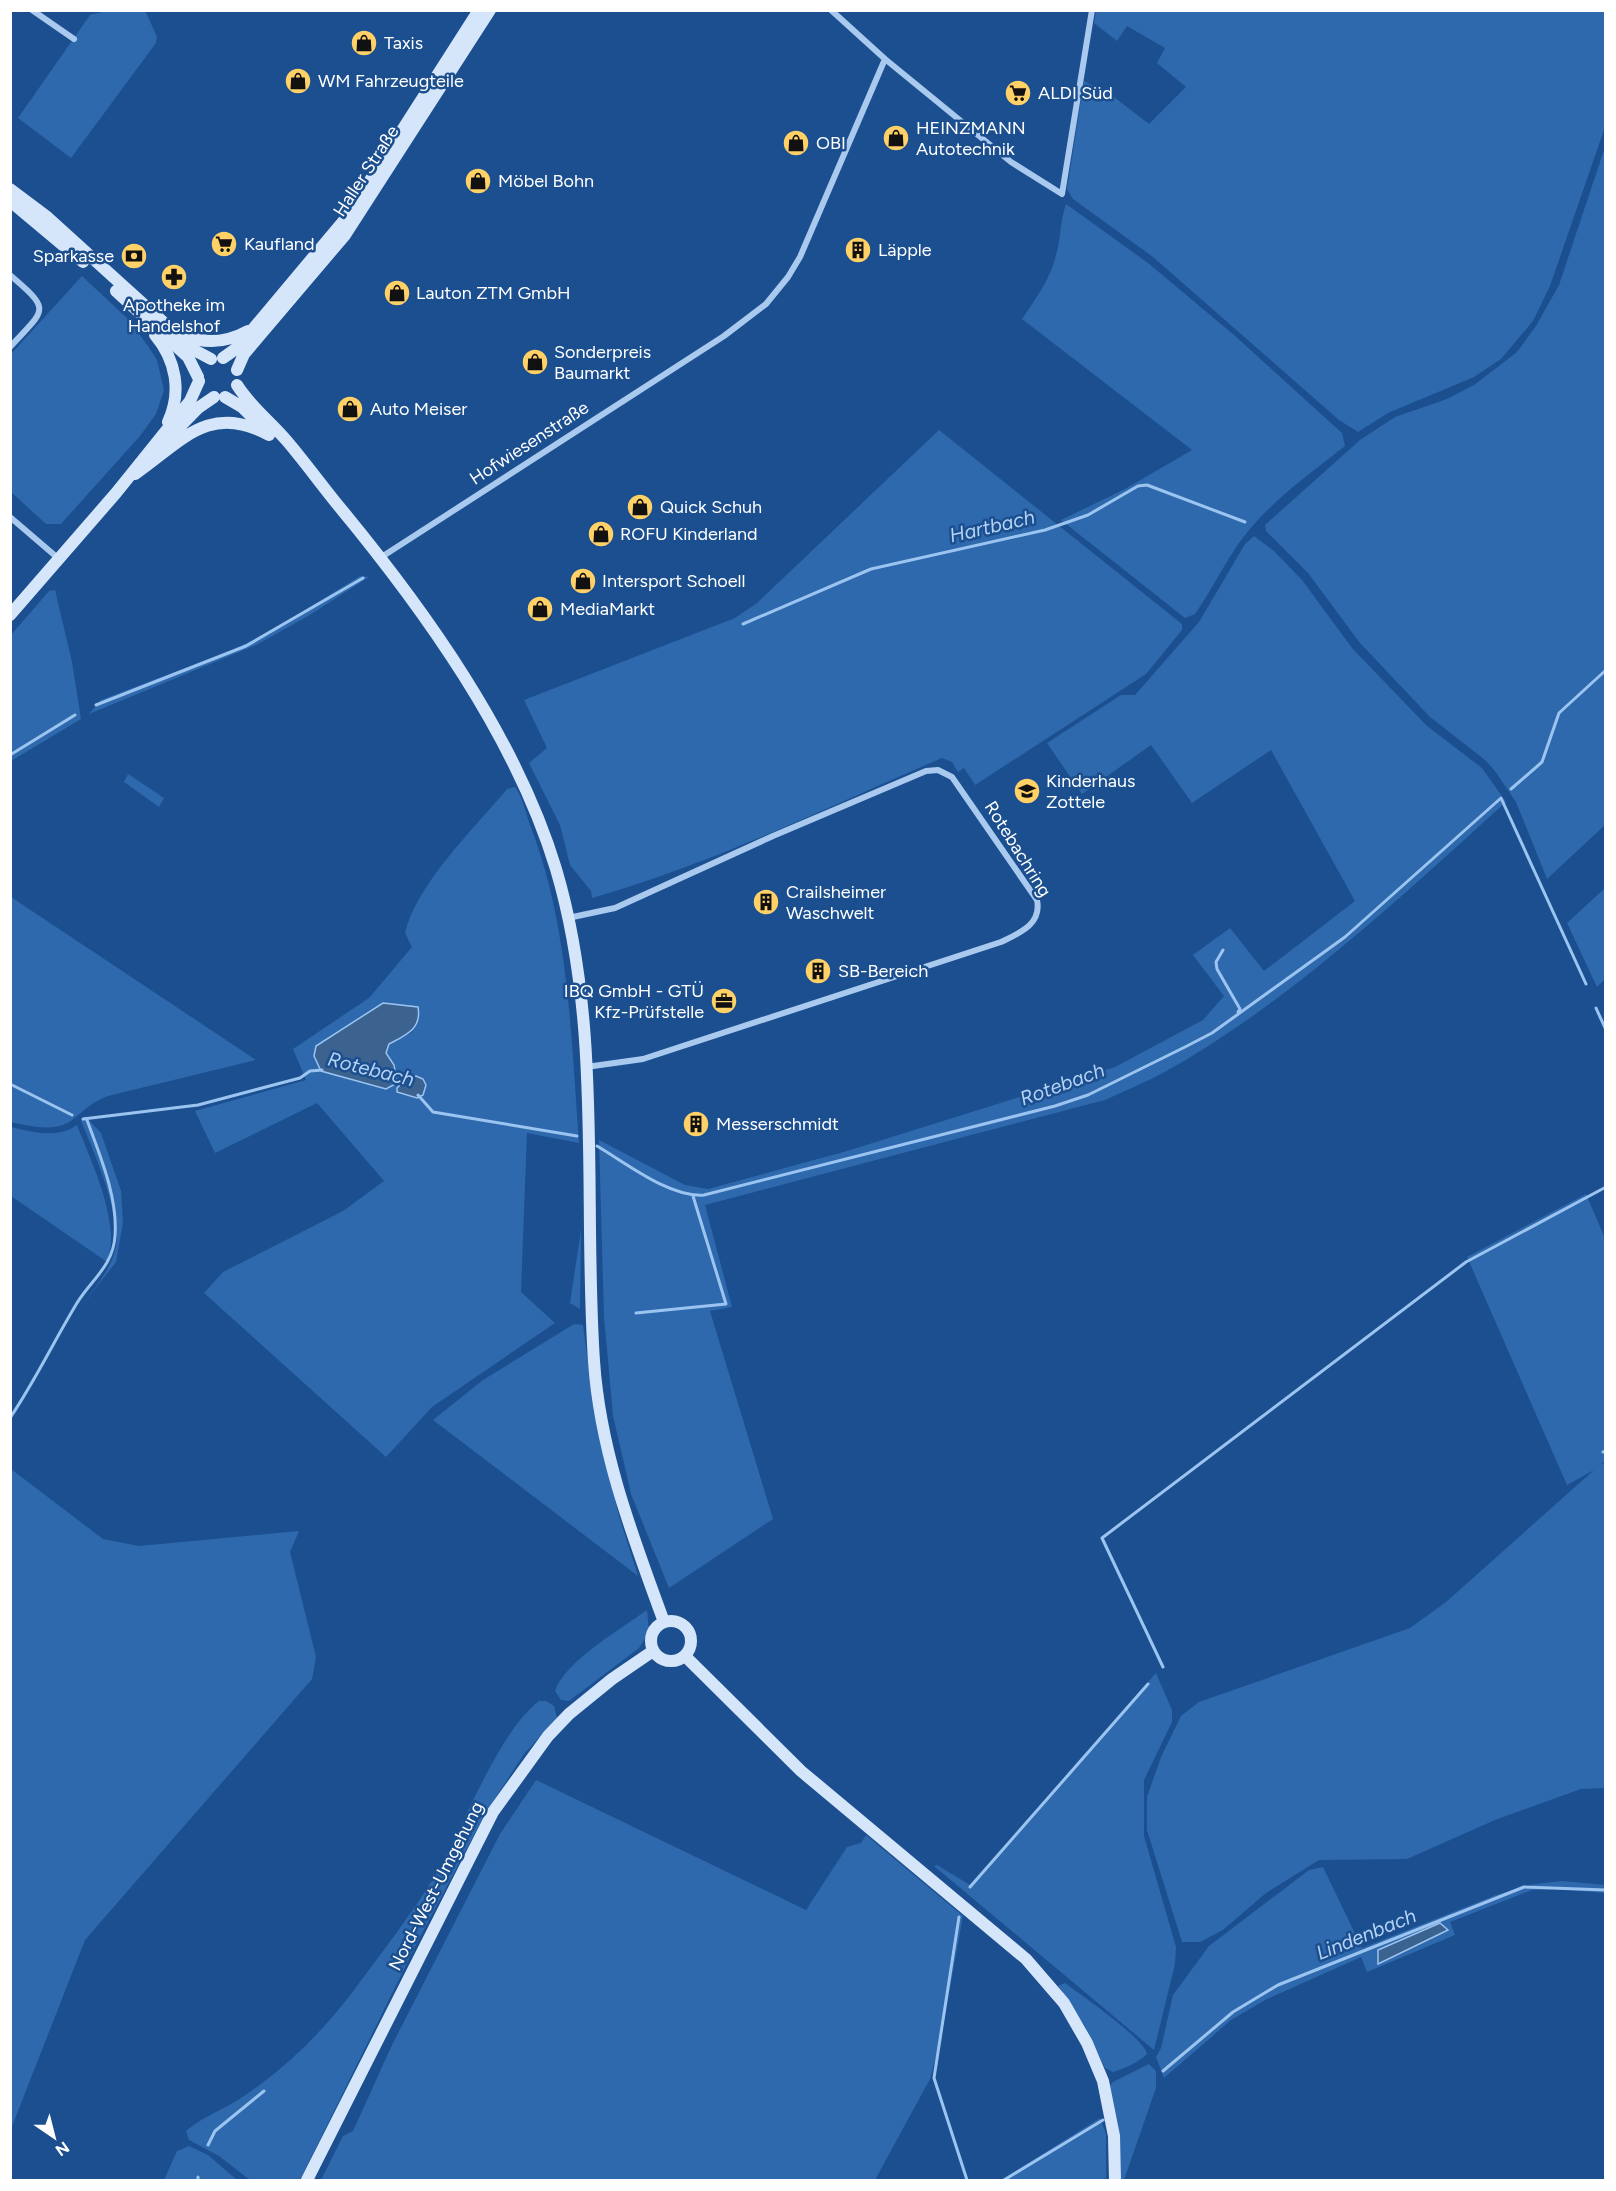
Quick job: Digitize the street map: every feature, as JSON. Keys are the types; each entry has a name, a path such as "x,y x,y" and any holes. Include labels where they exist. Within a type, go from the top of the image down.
{"main road":[{"name":"Haller Straße","path":"217,358 237,348 346,218 479,10"},
{"name":"Haller Straße","path":"237,370 244,354 351,228 490,10"},
{"path":"10,189 46,216 202,356 233,363 237,370 237,385 302,461 379,558 460,671 500,738 545,838 568,918 581,1000 594,1362 601,1424 612,1471 664,1622"},
{"path":"10,201 82,261 188,357 204,392 242,406 269,435 302,461"},
{"path":"135,310 161,342 173,366 175,396 164,431"},
{"name":"Haller Straße","path":"170,328 192,339 213,342 233,339 254,328"},
{"path":"10,615 116,493 190,401 202,366 217,358"},
{"path":"116,493 198,408 237,385"},
{"path":"134,475 186,435 205,425 244,424 269,435"},
{"path":"674,1621 687,1629 691,1644 685,1656 669,1662 660,1658 653,1651 651,1634 664,1622 674,1621"},
{"name":"Nord-West-Umgehung","path":"307,2181 493,1812 522,1769 562,1722 591,1695 653,1651"},
{"path":"685,1656 801,1771 1026,1959 1064,2003 1088,2043 1103,2081 1114,2136 1115,2181"}],"street":[{"path":"32,10 74,39"},
{"path":"831,10 885,59 1011,162 1062,194 1092,10"},
{"name":"Hofwiesenstraße","path":"379,558 724,336 766,304 788,277 800,257 885,59"},
{"path":"10,274 38,299 40,309 36,319 10,347"},
{"path":"10,517 59,559"},
{"name":"Rotebachring","path":"568,918 615,908 773,836 926,771 938,770 952,777 966,794 1037,900 1039,910 1035,922 1001,942 643,1059 585,1067"}],"shaded area":[{"path":"145,10 157,37 156,43 71,158 18,118 90,15 106,11"},
{"path":"1096,11 1605,11 1605,127 1550,286 1533,321 1501,359 1474,377 1388,413 1358,432 1339,420 1153,257 1073,199 1067,189 1084,81 1114,97 1149,124 1186,87 1157,63 1165,48 1127,26 1117,41 1094,23"},
{"path":"1605,147 1605,825 1547,879 1516,802 1495,771 1485,760 1430,717 1360,643 1308,573 1266,531 1265,525 1360,440 1395,417 1447,399 1474,385 1517,352 1536,326 1559,285"},
{"path":"1066,204 1148,263 1234,335 1342,433 1345,446 1262,515 1239,543 1195,614 1185,618 1061,520 1125,489 1192,450 1022,319 1050,273 1058,249"},
{"path":"82,276 128,319 148,346 157,360 164,390 156,414 140,436 61,524 46,524 11,492 11,354"},
{"path":"939,430 1182,624 1182,630 1146,674 975,785 964,768 958,772 952,762 942,758 726,852 592,898 591,891 570,865 560,825 529,763 547,748 524,700 735,618 757,603"},
{"path":"1254,536 1274,551 1302,580 1352,648 1427,726 1482,768 1506,802 1384,912 1298,982 1209,1046 1156,1077 1105,1100 705,1205 732,1307 710,1311 773,1519 669,1588 631,1494 613,1416 604,1317 599,1140 685,1185 708,1189 847,1151 1115,1067 1203,1020 1224,996 1193,955 1230,928 1264,971 1355,901 1271,750 1192,803 1151,745 1082,794 1047,743 1121,695 1135,695 1199,622 1245,544"},
{"path":"360,576 369,577 308,616 256,645 89,714 101,700 232,650 273,630"},
{"path":"55,590 72,662 81,719 11,761 11,635 49,591"},
{"path":"128,774 164,798 159,807 124,782"},
{"path":"515,787 520,795 543,863 561,942 570,1022 579,1143 527,1133 521,1292 555,1323 432,1407 386,1457 204,1293 223,1272 343,1211 384,1181 317,1103 215,1153 195,1111 306,1080 293,1049 369,998 412,947 405,933 411,914 421,895 448,857 507,789","holes":["383,1003 418,1007 412,1032 389,1044 385,1053 394,1065 397,1083 386,1089 321,1071 314,1056 316,1046"]},
{"path":"1605,888 1605,979 1597,987 1567,923"},
{"path":"11,897 256,1060 108,1096 66,1124 42,1127 11,1122"},
{"path":"85,1116 101,1133 121,1191 123,1223 116,1262 81,1307 109,1266 117,1238 106,1185 81,1121"},
{"path":"77,1125 97,1174 108,1212 111,1247 107,1262 11,1196 11,1127 53,1133 62,1132"},
{"path":"1586,1194 1605,1238 1606,1461 1600,1465 1605,1463 1605,1788 1581,1789 1495,1820 1407,1859 1319,1860 1266,1893 1223,1930 1200,1942 1182,1942 1147,1830 1147,1797 1161,1757 1181,1716 1199,1702 1410,1628 1446,1602 1594,1470 1567,1485 1467,1257"},
{"path":"581,1230 580,1309 570,1303"},
{"path":"574,1324 583,1325 597,1428 619,1516 638,1576 433,1420 483,1380"},
{"path":"11,1469 103,1539 139,1546 299,1531 290,1552 316,1657 312,1679 85,1940 11,2129"},
{"path":"647,1610 649,1632 639,1648 569,1701 561,1700 555,1691 561,1680 581,1657"},
{"path":"1156,1673 1172,1710 1172,1722 1144,1780 1144,1836 1176,1947 1175,1964 1154,2050 934,1866 937,1865 970,1885"},
{"path":"539,1701 546,1701 554,1706 557,1718 524,1754 485,1814 417,1943 300,2180 250,2180 219,2156 189,2140 186,2131 237,2101 277,2071 321,2030 347,1999 422,1896 440,1867 510,1733"},
{"path":"536,1780 806,1910 847,1847 861,1843 866,1835 963,1916 941,2037 930,2079 875,2180 321,2180 343,2136 353,2131 392,2045 500,1834"},
{"path":"1323,1867 1362,1948 1496,1895 1535,1884 1562,1881 1605,1885 1605,1893 1555,1889 1532,1890 1450,1922 1455,1935 1367,1972 1361,1957 1267,1999 1231,2020 1164,2078 1156,2057 1161,2048 1173,1995 1209,1946 1309,1870","holes":["1440,1923 1447,1930 1378,1963 1378,1950"]},
{"path":"1065,1983 1124,2028 1147,2054 1135,2063 1113,2072 1105,2068 1085,2026 1058,1986"},
{"path":"1149,2064 1156,2071 1156,2088 1124,2180 1120,2180 1118,2124 1109,2087 1113,2082"},
{"path":"1100,2118 1106,2134 1106,2180 1001,2180"},
{"path":"189,2146 208,2155 237,2180 164,2180 177,2151"}],"water":[{"path":"383,1003 418,1007 419,1015 415,1026 407,1034 389,1044 386,1053 394,1065 397,1083 386,1089 321,1071 314,1056 316,1046"},
{"path":"416,1076 423,1079 426,1085 423,1095 417,1098 397,1092 397,1088 405,1080"},
{"path":"1440,1923 1448,1930 1378,1964 1378,1950"}],"waterway":[{"name":"Hartbach","path":"743,624 871,569 1045,530 1088,515 1138,486 1147,485 1245,522"},
{"path":"96,705 246,646 363,578"},
{"name":"Rotebach","path":"1511,789 1542,762 1559,713 1606,670"},
{"path":"10,755 75,715"},
{"name":"Rotebach","path":"597,1146 663,1185 677,1191 704,1195 1055,1106 1088,1095 1212,1033 1345,937 1501,798 1586,984"},
{"path":"1223,950 1216,962 1217,969 1240,1009 1238,1012"},
{"path":"1596,1008 1606,1030"},
{"name":"Rotebach","path":"83,1119 198,1105 300,1078 310,1071 322,1070"},
{"name":"Rotebach","path":"10,1084 72,1115"},
{"name":"Rotebach","path":"418,1095 433,1112 577,1136"},
{"path":"10,1418 77,1303 106,1264 113,1247 114,1206 87,1120"},
{"path":"1163,1667 1102,1538 1466,1262 1606,1187"},
{"path":"636,1313 726,1304 693,1196"},
{"path":"970,1887 1148,1684"},
{"name":"Lindenbach","path":"1163,2071 1233,2012 1278,1985 1524,1887 1606,1890"},
{"path":"959,1917 934,2078 967,2180"},
{"path":"208,2145 215,2131 264,2091"},
{"name":"Lindenbach","path":"1004,2180 1103,2120"}],"place":[{"name":"Taxis","path":"364,43"},
{"name":"WM Fahrzeugteile","path":"298,81"},
{"name":"ALDI Süd","path":"1018,93"},
{"name":"HEINZMANN Autotechnik","path":"896,138"},
{"name":"OBI","path":"796,143"},
{"name":"Möbel Bohn","path":"478,181"},
{"name":"Kaufland","path":"224,244"},
{"name":"Läpple","path":"858,250"},
{"name":"Sparkasse","path":"134,256"},
{"name":"Apotheke im Handelshof","path":"174,277"},
{"name":"Lauton ZTM GmbH","path":"397,293"},
{"name":"Sonderpreis Baumarkt","path":"535,362"},
{"name":"Auto Meiser","path":"350,409"},
{"name":"Quick Schuh","path":"640,507"},
{"name":"ROFU Kinderland","path":"601,534"},
{"name":"Intersport Schoell","path":"583,581"},
{"name":"MediaMarkt","path":"540,609"},
{"name":"Kinderhaus Zottele","path":"1027,791"},
{"name":"Crailsheimer Waschwelt","path":"766,902"},
{"name":"SB-Bereich","path":"818,971"},
{"name":"IBQ GmbH - GTÜ Kfz-Prüfstelle","path":"724,1001"},
{"name":"Messerschmidt","path":"696,1124"}]}
